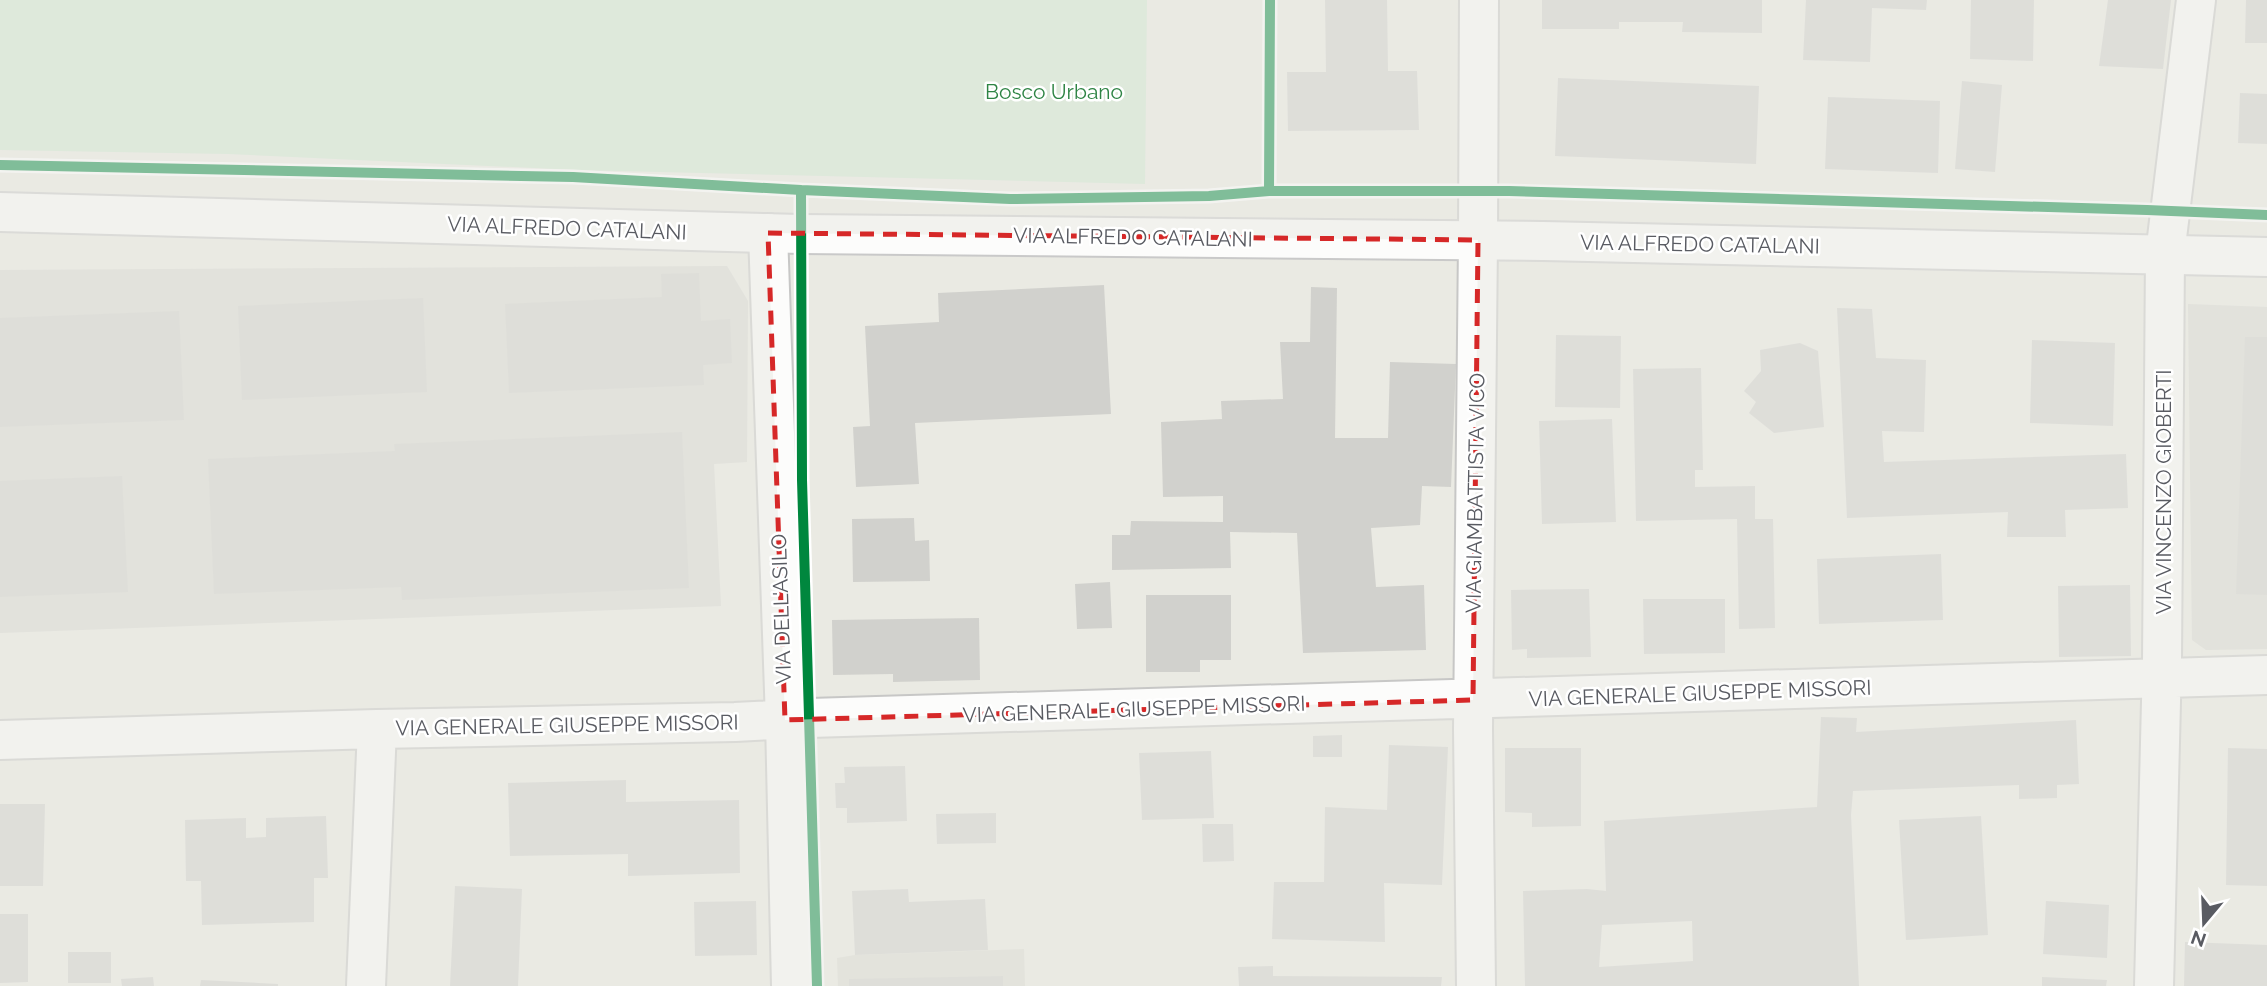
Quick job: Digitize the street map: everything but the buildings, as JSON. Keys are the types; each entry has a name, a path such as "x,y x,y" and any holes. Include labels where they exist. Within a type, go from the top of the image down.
{"street":[{"name":"VIA GIAMBATTISTA VICO","path":"1476,986 1473,700 1479,0"},
{"name":"VIA VINCENZO GIOBERTI","path":"2154,986 2161,678 2165,254 2196,0"},
{"name":"VIA ALFREDO CATALANI","path":"0,212 768,233 1478,240 2267,257"},
{"name":"VIA DELL'ASILO","path":"768,233 785,720 791,986"},
{"name":"VIA GENERALE GIUSEPPE MISSORI","path":"0,740 785,720 2267,675"},
{"path":"366,986 377,729"}],"highlighted area":[{"path":"768,233 1478,240 1473,700 785,720"}],"shaded area":[{"path":"727,266 748,301 747,462 714,464 721,606 0,633 0,270"},
{"path":"2188,304 2267,307 2267,649 2206,650 2192,640"},
{"path":"1024,949 1025,986 838,986 837,958 855,955"}],"green space":[{"name":"Bosco Urbano","path":"0,0 1147,0 1145,184 577,170 228,154 0,150"}],"cycle path":[{"path":"1269,191 1270,0"},
{"path":"0,165 573,177 801,190 802,480 817,986"},
{"path":"801,190 1010,199 1209,196 1269,191 1509,191 2267,215"}]}
